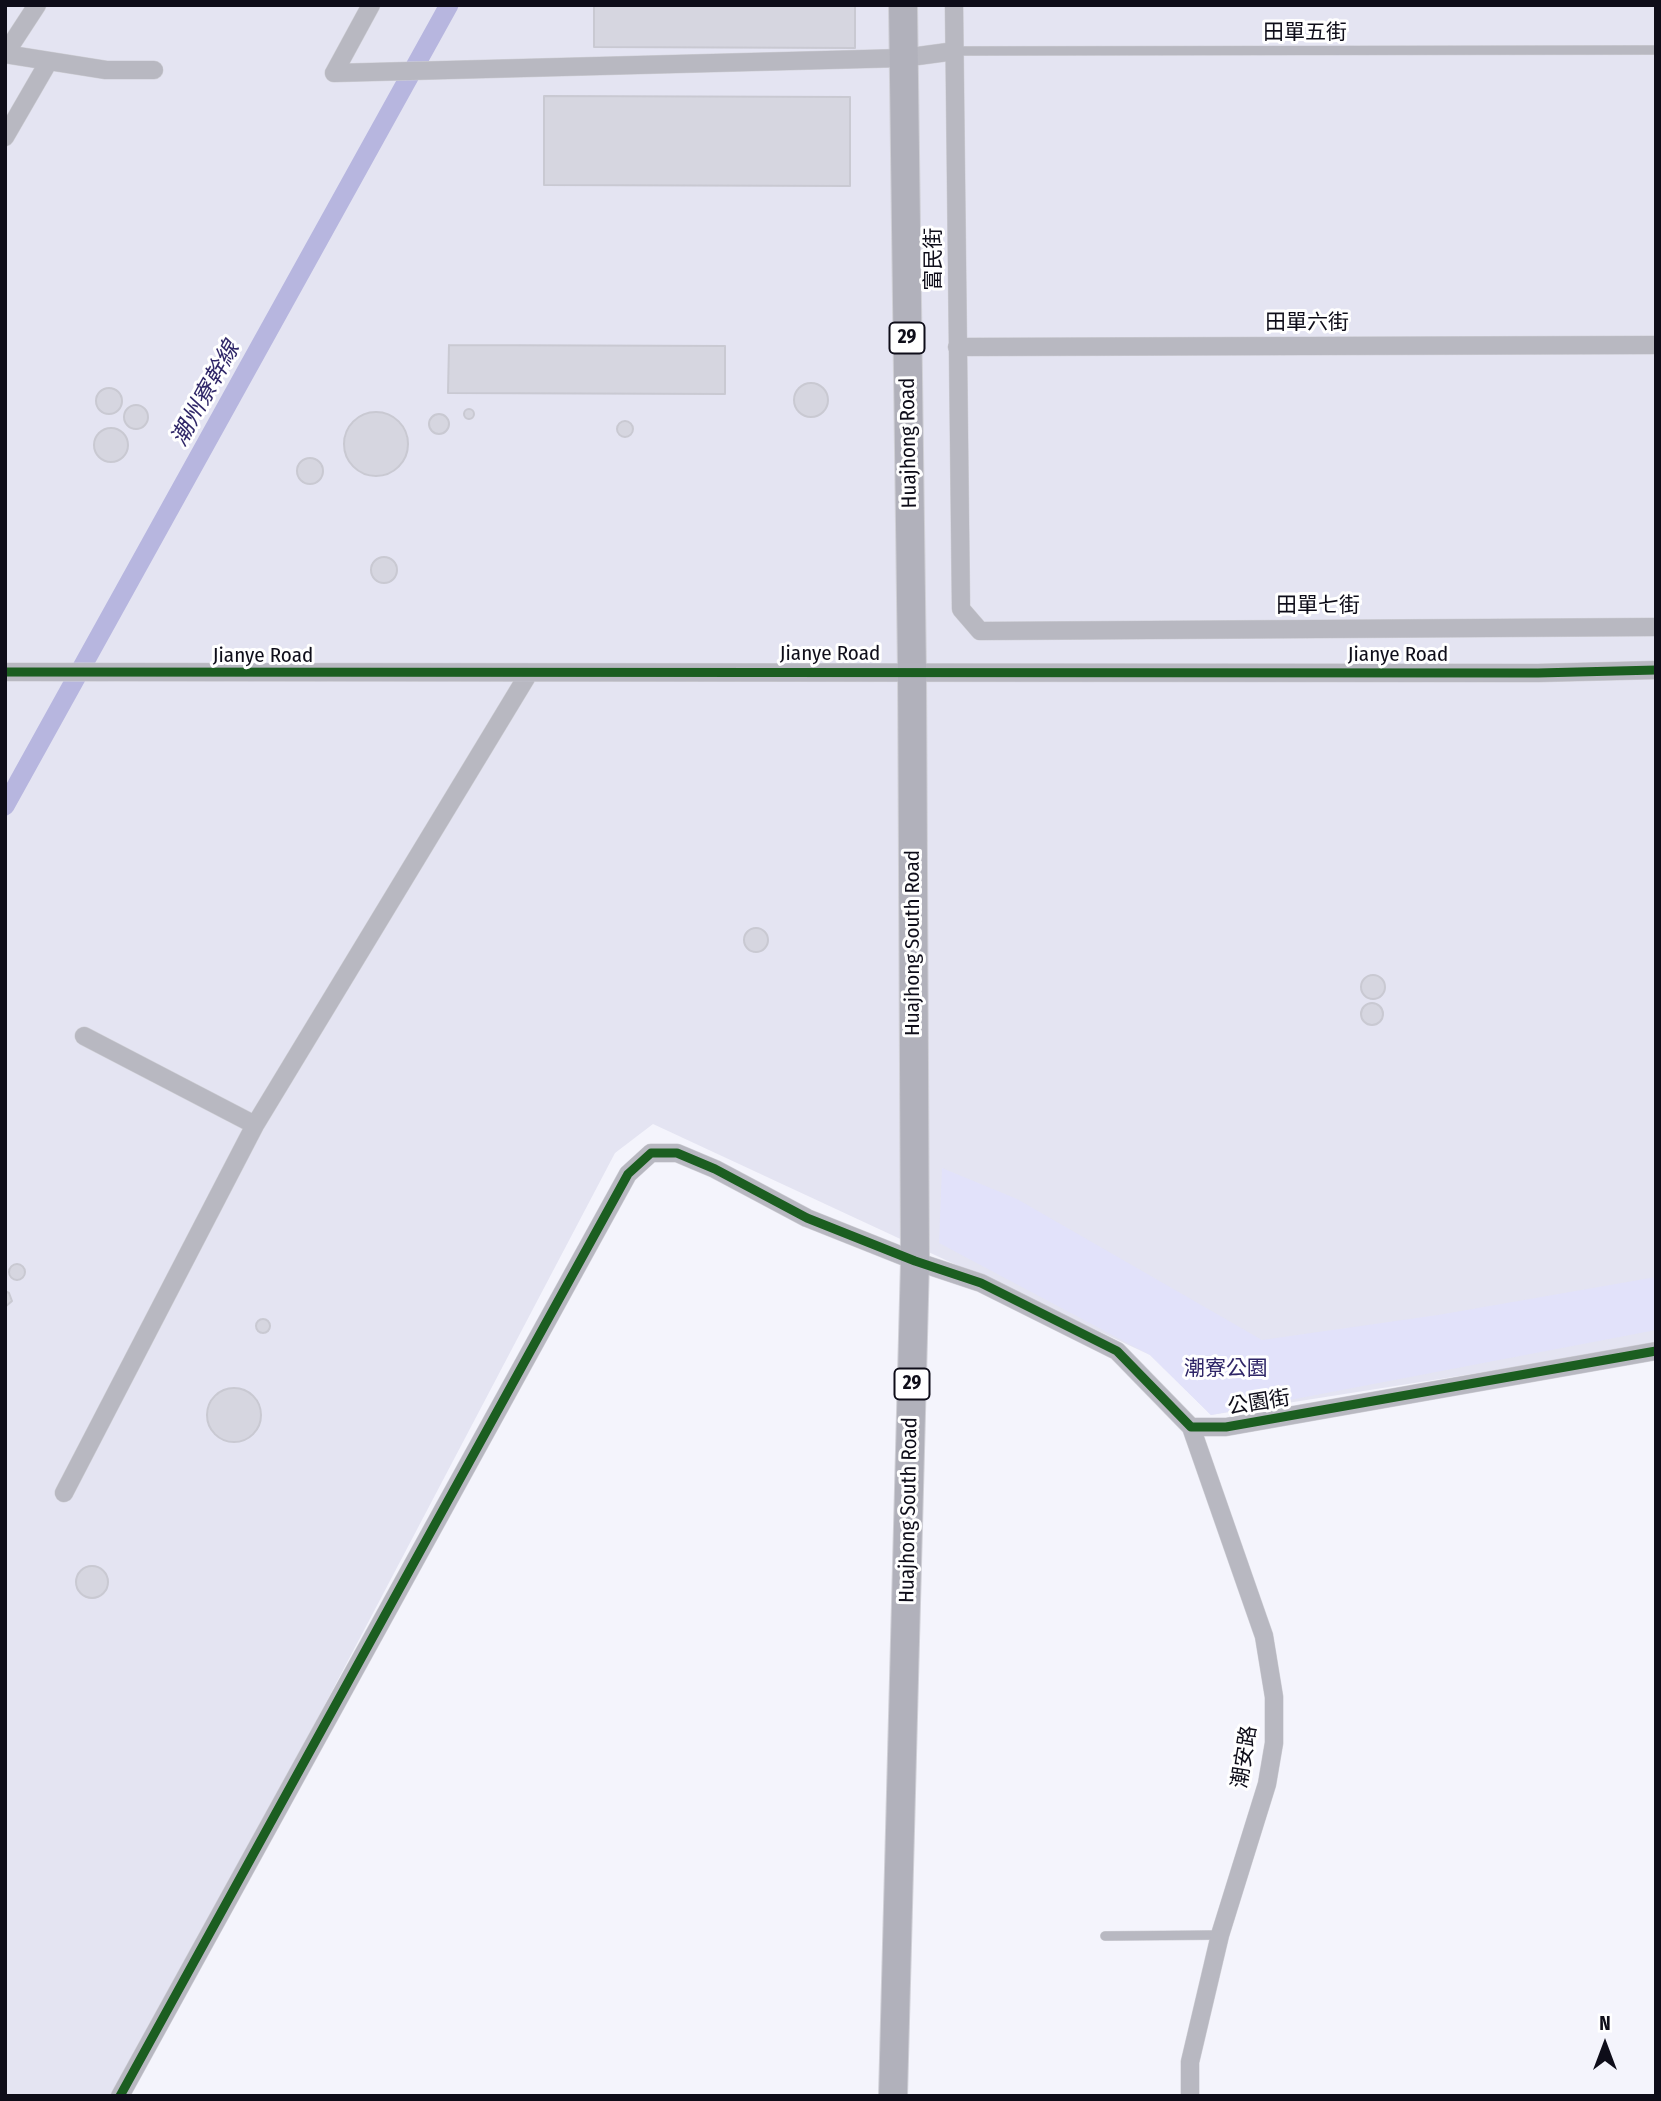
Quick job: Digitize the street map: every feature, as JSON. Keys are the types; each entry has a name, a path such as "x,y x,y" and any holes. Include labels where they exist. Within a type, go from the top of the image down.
{"main road":[{"name":"Huajhong Road","path":"903,5 912,671"},
{"name":"Huajhong South Road","path":"893,2096 915,1261 912,671"}],"street":[{"path":"37,5 5,54 106,70 154,70"},
{"path":"371,5 334,73 903,56 955,51"},
{"name":"富民街","path":"954,5 961,610 980,631"},
{"path":"5,137 49,61"},
{"name":"田單六街","path":"957,347 1656,345"},
{"name":"田單七街","path":"980,631 1656,627"},
{"name":"Jianye Road","path":"5,672 1538,673 1656,670"},
{"path":"64,1493 255,1125 529,673"},
{"path":"84,1036 255,1125"},
{"path":"120,2096 628,1174 651,1153 677,1153 807,1218 915,1261 981,1283 1118,1351 1191,1427"},
{"name":"公園街","path":"1191,1427 1226,1427 1656,1351"},
{"name":"潮安路","path":"1190,2096 1190,2062 1220,1935 1267,1784 1274,1743 1274,1697 1264,1636 1191,1427"}],"lane":[{"name":"田單五街","path":"955,51 1656,50"},
{"path":"1105,1936 1220,1935"}],"shaded area":[{"path":"5,5 1656,5 1656,1345 1211,1415 1150,1355 653,1124 615,1153 119,2096 5,2096"}],"green space":[{"name":"潮寮公園","path":"942,1168 1017,1199 1262,1340 1438,1315 1656,1277 1656,1330 1211,1415 1150,1355 939,1243"}],"building":[{"path":"594,5 855,5 855,48 594,47"},
{"path":"544,96 850,97 850,186 544,185"},
{"path":"449,345 725,346 725,394 448,393"},
{"path":"811,383 823,388 828,400 823,412 811,417 799,412 794,400 799,388"},
{"path":"109,388 118,392 122,401 118,410 109,414 100,410 96,401 100,392"},
{"path":"136,405 145,408 148,417 145,426 136,429 127,426 124,417 127,408"},
{"path":"469,409 473,410 473,418 469,419 465,418 464,414 465,410"},
{"path":"376,412 388,414 399,421 406,432 406,456 399,467 388,474 376,476 364,474 353,467 346,456 344,444 346,432 353,421 364,414"},
{"path":"439,414 446,417 449,424 446,431 439,434 432,431 429,424 432,417"},
{"path":"625,421 631,423 631,435 625,437 619,435 617,429 619,423"},
{"path":"111,428 123,433 128,445 123,457 111,462 99,457 94,445 99,433"},
{"path":"310,458 319,462 323,471 319,480 310,484 301,480 297,471 301,462"},
{"path":"384,557 393,561 397,570 393,579 384,583 375,579 371,570 375,561"},
{"path":"756,928 764,932 768,940 764,948 756,952 748,948 744,940 748,932"},
{"path":"1373,975 1384,982 1385,987 1378,998 1373,999 1362,992 1361,987 1368,976"},
{"path":"1372,1003 1380,1006 1383,1014 1380,1022 1372,1025 1364,1022 1361,1014 1364,1006"},
{"path":"14,1264 20,1264 25,1272 23,1278 14,1280 9,1275 9,1269"},
{"path":"5,1291 9,1293 12,1301 5,1307"},
{"path":"260,1319 266,1319 270,1326 266,1333 260,1333 256,1329 256,1323"},
{"path":"234,1388 253,1396 261,1415 253,1434 234,1442 215,1434 207,1415 215,1396"},
{"path":"92,1566 104,1570 108,1582 104,1594 92,1598 80,1594 76,1582 80,1570"}],"waterway":[{"name":"潮州寮幹線","path":"5,806 449,5"}],"cycle path":[{"path":"5,672 1538,673 1656,670"},
{"path":"120,2096 628,1174 651,1153 677,1153 715,1169 807,1218 915,1261 981,1283 1117,1351 1191,1427 1226,1427 1656,1351"}]}
